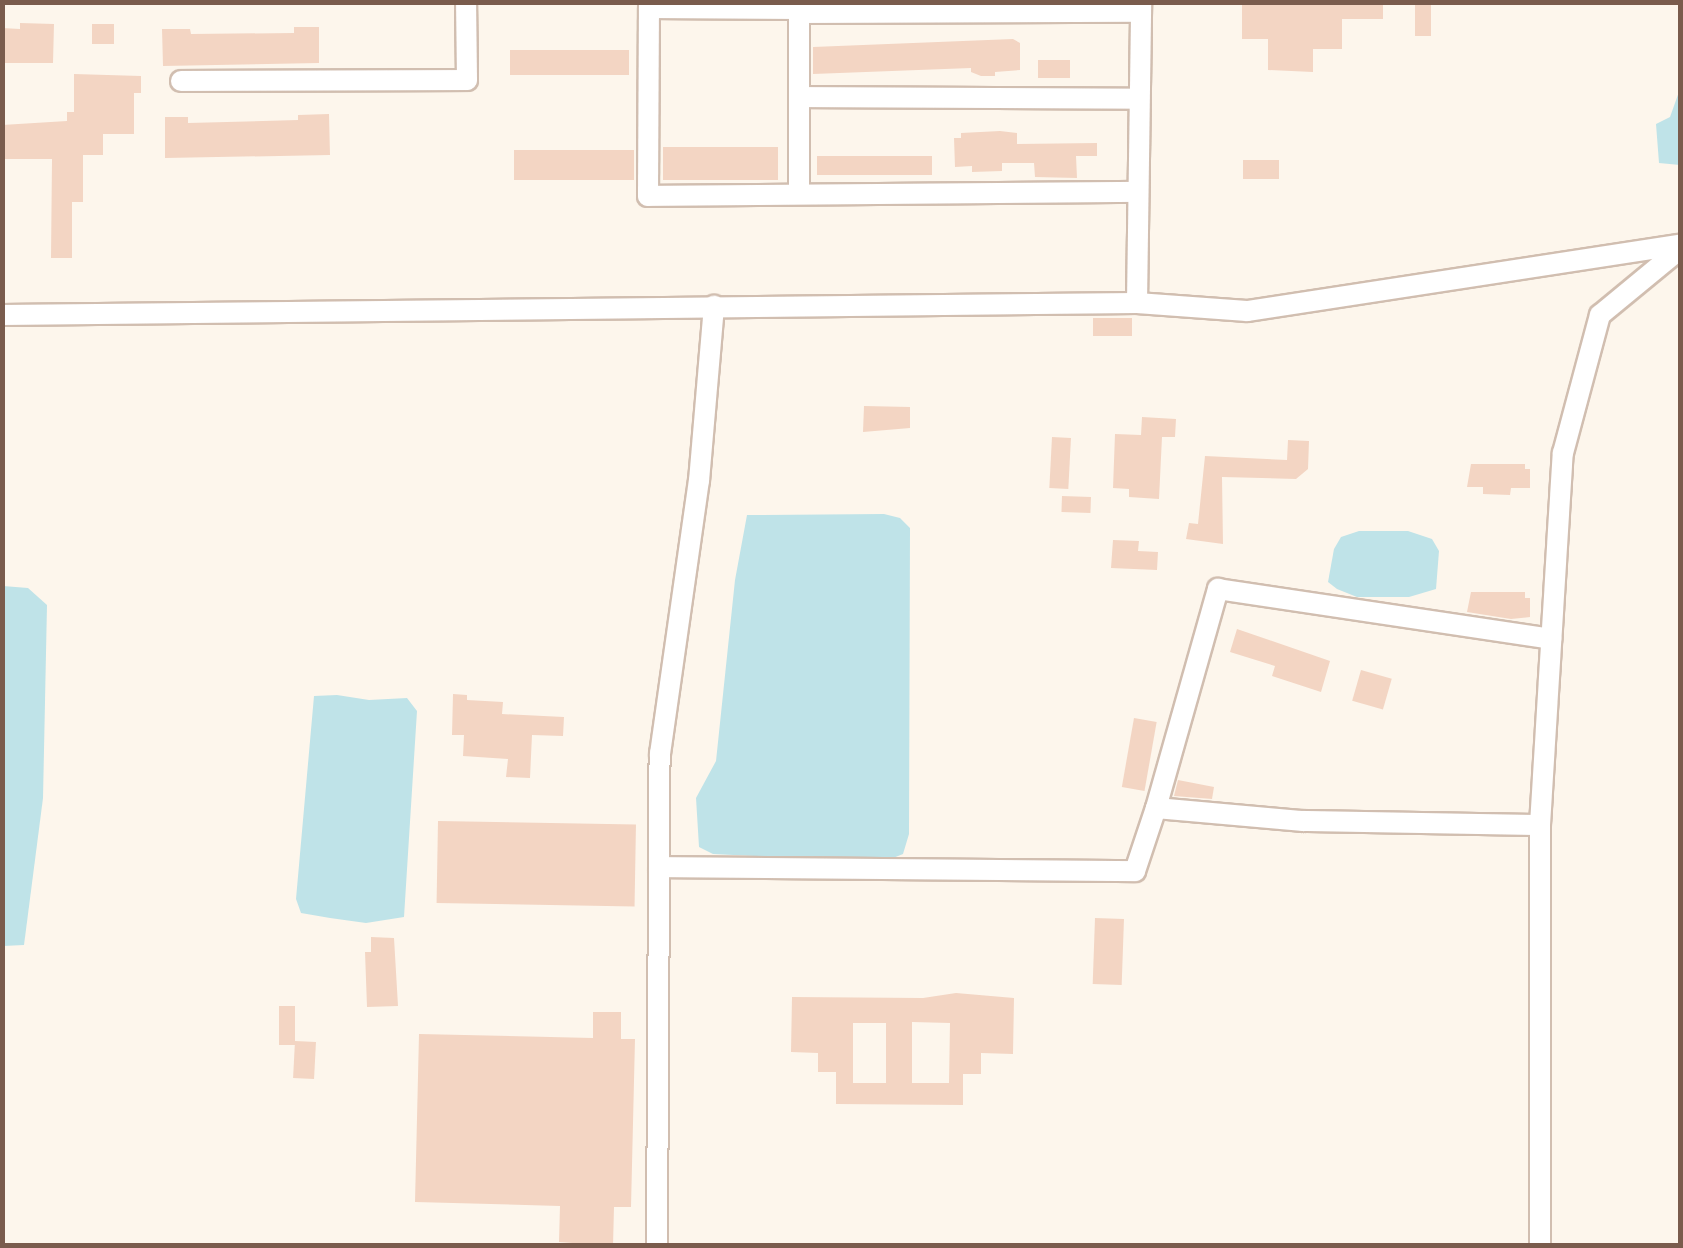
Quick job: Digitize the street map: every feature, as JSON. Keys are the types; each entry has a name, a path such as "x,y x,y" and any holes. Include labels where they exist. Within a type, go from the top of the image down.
{"street":[{"path":"181,81 466,80 466,2"},
{"path":"1137,303 1140,7 649,5 648,196 1138,192"},
{"path":"799,8 799,192"},
{"path":"799,97 1140,99"},
{"path":"2,315 1137,303 1248,311 1680,247"},
{"path":"1540,1246 1540,825 1563,453 1600,316 1680,247"},
{"path":"657,1246 660,754 699,481 714,306"},
{"path":"659,868 1135,871 1218,589 1551,639"},
{"path":"1156,808 1303,821 1540,825"}],"water":[{"path":"1680,89 1680,165 1659,163 1656,124 1670,117"},
{"path":"884,514 900,518 910,528 909,834 903,854 883,862 713,854 699,847 696,798 716,761 735,580 747,515"},
{"path":"1359,531 1408,531 1432,539 1439,551 1436,589 1409,597 1357,597 1337,589 1328,582 1334,549 1341,537"},
{"path":"3,586 28,588 47,605 43,798 24,945 3,946"},
{"path":"314,696 369,700 407,698 417,711 404,917 366,923 330,918 301,913 296,899"}],"building":[{"path":"1242,2 1383,2 1383,19 1342,19 1342,49 1313,49 1313,72 1268,70 1268,39 1242,39"},
{"path":"1415,2 1431,2 1431,36 1415,36"},
{"path":"20,23 54,24 53,63 2,63 2,28 20,29"},
{"path":"92,24 114,24 114,44 92,44"},
{"path":"294,27 319,27 319,63 163,66 162,29 190,29 191,34 294,33"},
{"path":"1013,39 1020,43 1020,70 995,72 995,76 981,76 971,72 971,68 813,74 813,47"},
{"path":"510,50 629,50 629,75 510,75"},
{"path":"1038,60 1070,60 1070,78 1038,78"},
{"path":"74,74 141,76 141,93 134,93 134,134 103,134 103,155 83,155 83,202 72,202 72,258 51,258 52,159 2,159 2,125 67,121 67,112 74,112"},
{"path":"329,114 330,155 165,158 165,117 188,117 188,123 298,120 298,115"},
{"path":"961,133 1017,133 1017,144 1097,143 1097,156 1076,156 1077,178 1035,177 1034,163 1002,163 1002,171 972,172 972,166 955,167 954,138 961,138"},
{"path":"663,147 778,147 778,180 663,180"},
{"path":"514,150 634,150 634,180 514,180"},
{"path":"817,156 932,156 932,175 817,175"},
{"path":"1243,160 1279,160 1279,179 1243,179"},
{"path":"1093,318 1132,318 1132,336 1093,336"},
{"path":"864,406 910,407 910,428 863,432"},
{"path":"1142,417 1176,419 1175,437 1162,437 1159,499 1129,497 1129,489 1113,488 1115,434 1141,435"},
{"path":"1052,437 1071,438 1068,489 1049,488"},
{"path":"1288,440 1309,441 1308,469 1296,479 1222,477 1223,544 1186,539 1189,523 1198,524 1205,456 1287,460"},
{"path":"1471,464 1525,464 1525,469 1530,469 1530,488 1511,488 1510,495 1483,494 1483,487 1467,487"},
{"path":"1062,496 1091,497 1090,513 1061,512"},
{"path":"1113,540 1139,541 1138,551 1158,552 1157,570 1111,568"},
{"path":"1471,592 1525,592 1525,598 1530,598 1530,617 1511,619 1467,612"},
{"path":"1237,629 1330,661 1321,692 1272,676 1275,666 1230,652"},
{"path":"1361,670 1392,679 1383,710 1352,701"},
{"path":"453,694 467,695 467,700 503,702 502,714 564,717 563,736 532,735 530,778 506,777 508,759 463,756 464,735 452,735"},
{"path":"1134,718 1157,722 1144,791 1122,787"},
{"path":"1178,780 1214,787 1212,799 1174,796"},
{"path":"438,821 636,824 635,906 437,903"},
{"path":"1095,918 1124,919 1122,985 1093,984"},
{"path":"371,937 394,938 398,1006 367,1007 365,952 371,952"},
{"path":"956,993 1014,998 1013,1054 981,1053 981,1074 963,1074 963,1105 836,1104 836,1072 818,1072 818,1053 791,1052 792,997 923,998","holes":["912,1022 950,1023 949,1083 912,1083","853,1023 886,1023 886,1083 853,1083"]},
{"path":"279,1006 295,1006 295,1045 279,1045"},
{"path":"593,1012 621,1012 621,1039 635,1039 631,1207 614,1207 613,1246 559,1242 560,1206 415,1202 419,1034 593,1038"},
{"path":"295,1041 316,1042 314,1079 293,1078"}]}
